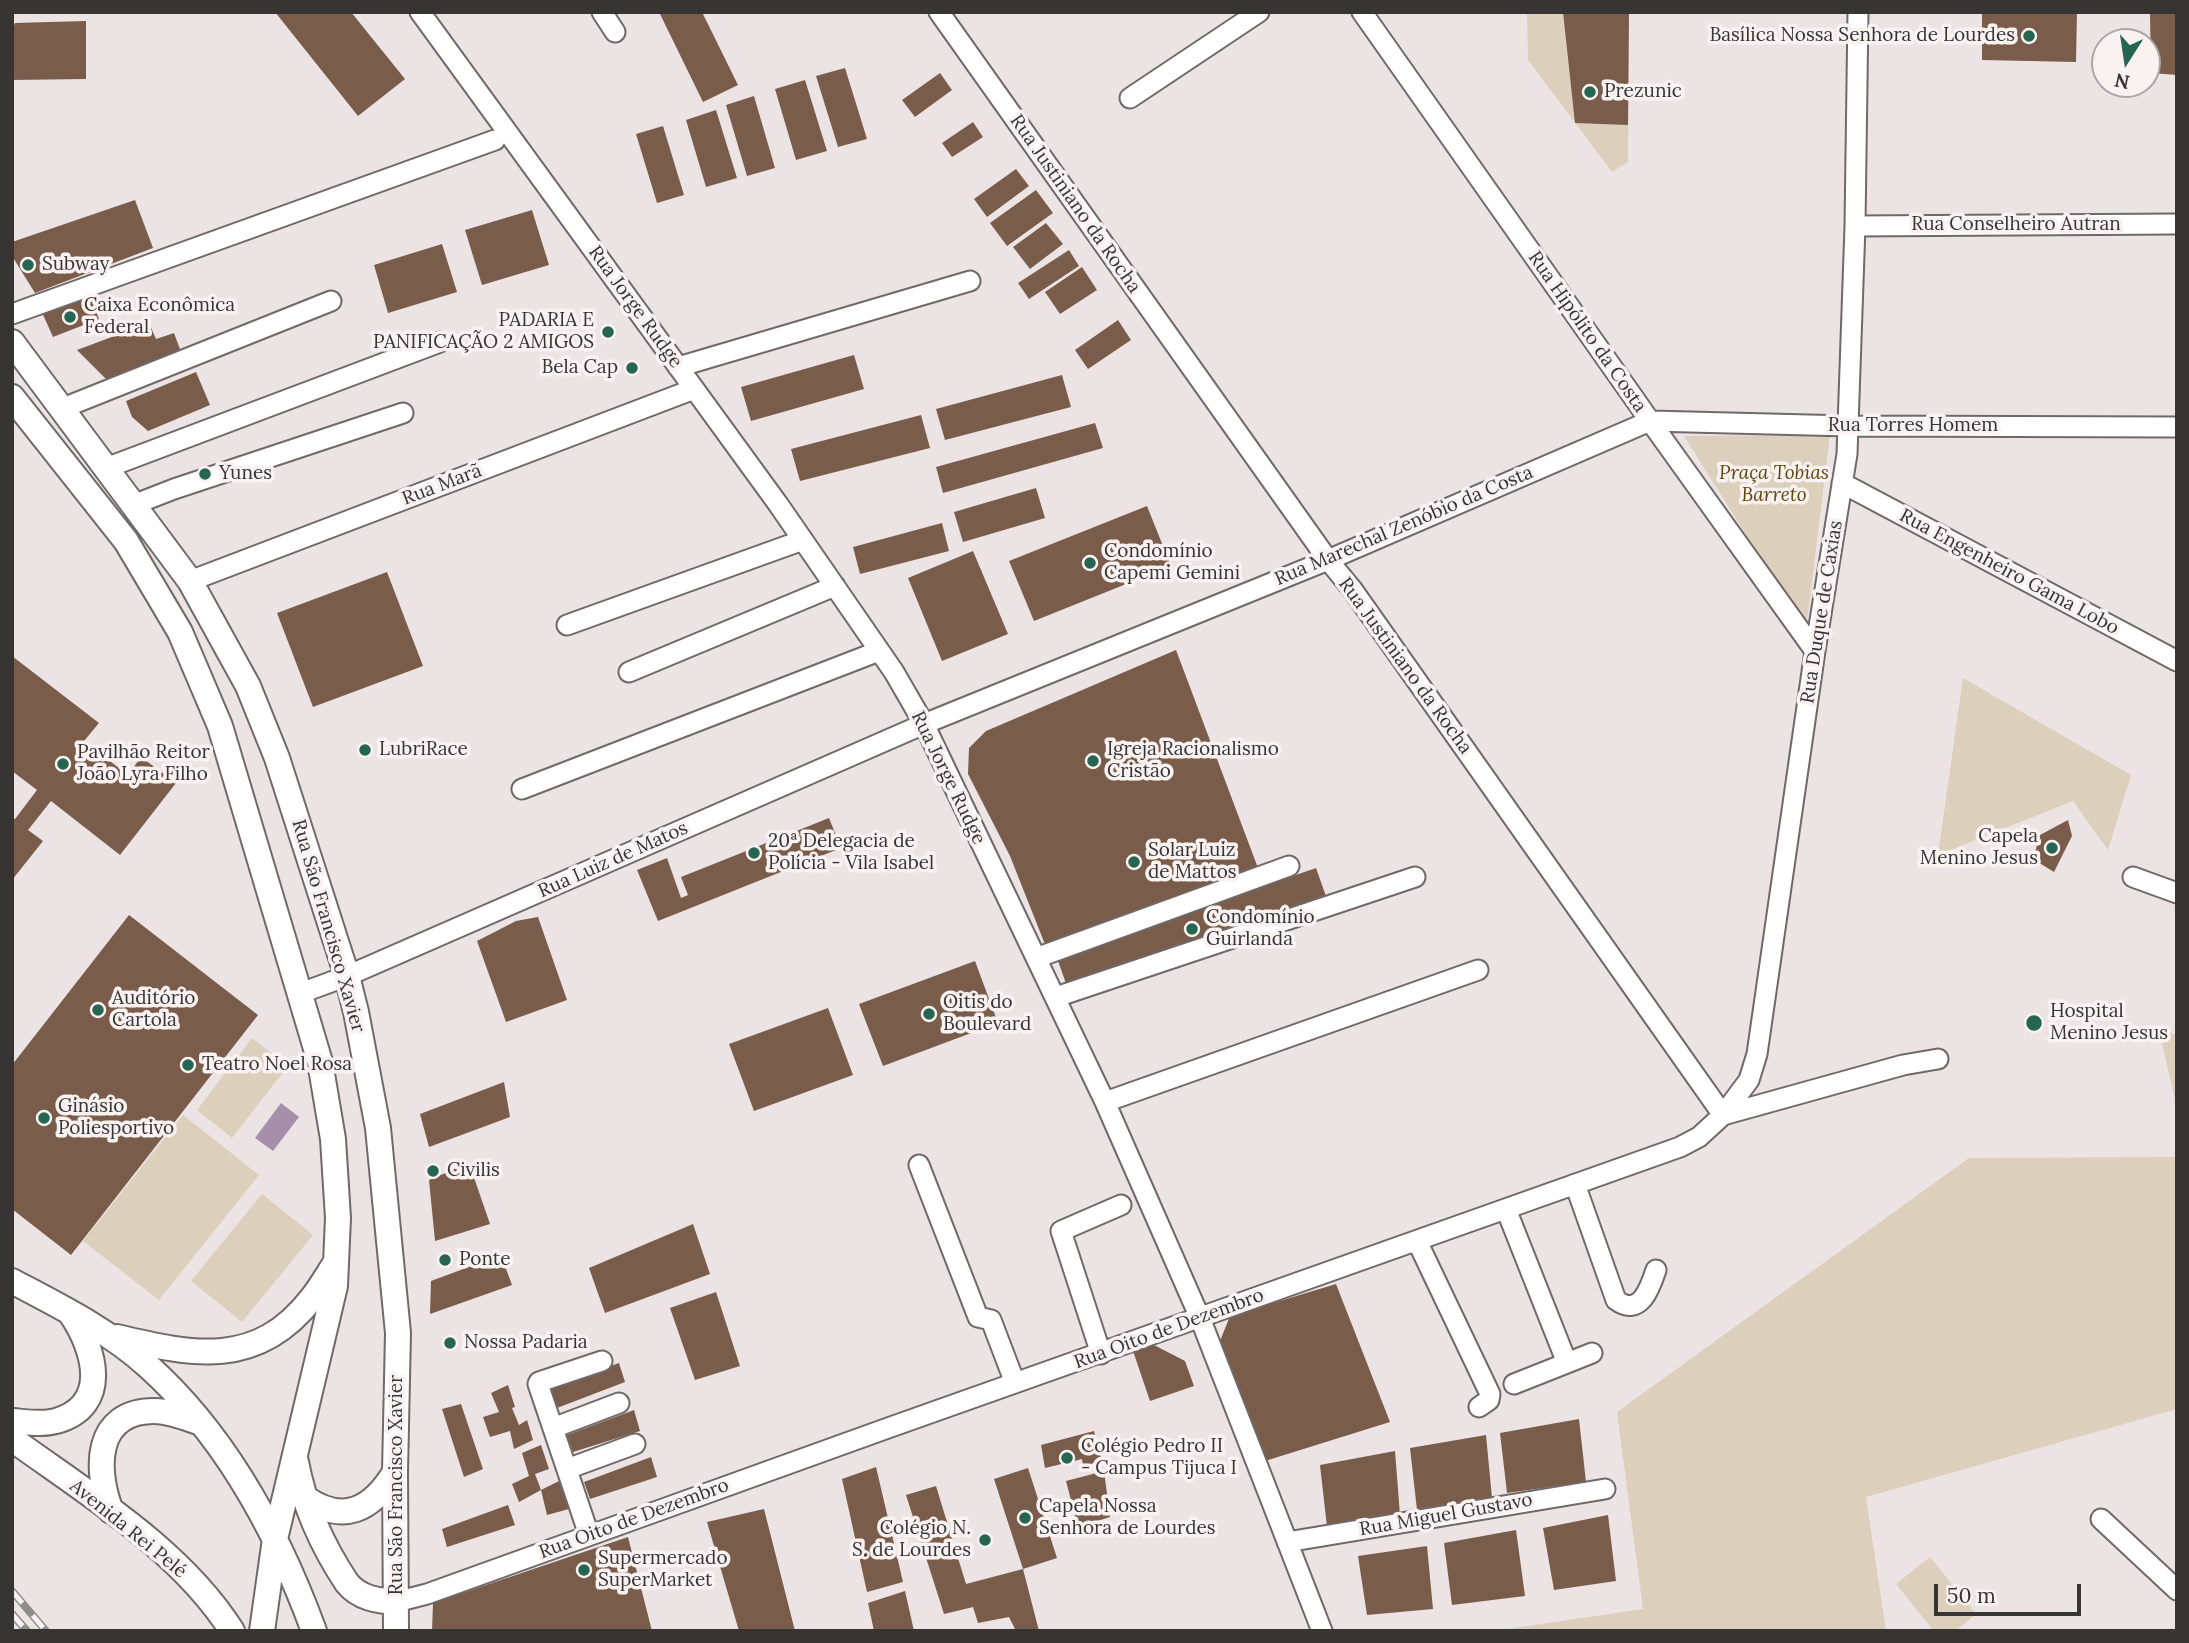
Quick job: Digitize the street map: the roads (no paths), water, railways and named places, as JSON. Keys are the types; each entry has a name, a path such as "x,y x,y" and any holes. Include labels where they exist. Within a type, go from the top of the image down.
{"main road":[{"name":"Rua São Francisco Xavier","path":"12,342 190,582 248,687 277,758 347,976 379,1128 398,1345 395,1472 396,1631"},
{"path":"12,397 126,541 180,632 220,726 320,1062 330,1113 338,1218 338,1259 331,1309 275,1539 262,1631"},
{"path":"107,1335 169,1350 200,1353 222,1353 248,1346 272,1335 295,1318 338,1259"},
{"path":"12,1281 107,1335 147,1365 175,1392 202,1424 247,1490 275,1539 314,1631"},
{"path":"12,1421 53,1422 72,1415 87,1397 94,1375 92,1354 85,1335 69,1311"},
{"path":"111,1511 103,1490 101,1456 105,1441 113,1428 136,1413 154,1411 202,1424"},
{"name":"Avenida Rei Pelé","path":"12,1439 111,1511 169,1558 207,1595 232,1631"},
{"path":"295,1454 304,1497 321,1538 341,1575 352,1590 380,1601 396,1602"},
{"path":"304,1497 320,1508 347,1511 375,1499 395,1472"}],"street":[{"name":"Rua Jorge Rudge","path":"421,12 803,540 880,650 923,724 1105,1102 1200,1318 1322,1631"},
{"path":"602,12 615,32"},
{"name":"Rua Justiniano da Rocha","path":"939,12 1328,560 1352,589 1723,1115"},
{"path":"1130,98 1259,12"},
{"name":"Rua Hipólito da Costa","path":"1362,12 1815,650"},
{"name":"Rua Duque de Caxias","path":"1723,1115 1749,1080 1757,1054 1849,426 1858,12"},
{"path":"12,314 495,139"},
{"name":"Rua Conselheiro Autran","path":"1855,226 2177,223"},
{"path":"678,367 970,281"},
{"path":"63,408 331,302"},
{"path":"106,468 440,342"},
{"name":"Rua Marã","path":"190,582 694,389"},
{"path":"133,505 403,413"},
{"name":"Rua Marechal Zenóbio da Costa","path":"923,724 1328,560 1650,421"},
{"name":"Rua Torres Homem","path":"1650,421 1849,426 2177,427"},
{"name":"Rua Engenheiro Gama Lobo","path":"1842,483 2177,661"},
{"path":"567,625 803,540"},
{"path":"629,672 835,586"},
{"path":"522,789 880,650"},
{"name":"Rua Luiz de Matos","path":"301,993 347,976 923,724"},
{"path":"1036,958 1289,866"},
{"path":"1056,997 1415,877"},
{"path":"2133,877 2177,893"},
{"path":"1105,1102 1478,970"},
{"name":"Rua Oito de Dezembro","path":"396,1602 412,1600 1680,1147 1699,1137 1723,1115 1903,1065 1938,1059"},
{"path":"919,1165 978,1317 991,1320 1015,1383"},
{"path":"1575,1185 1616,1300 1631,1306 1638,1302 1648,1294 1656,1270"},
{"path":"1101,1353 1061,1231 1121,1205"},
{"path":"1506,1209 1567,1363"},
{"path":"1417,1241 1490,1394 1489,1400 1479,1406"},
{"path":"1514,1384 1592,1353"},
{"path":"589,1535 539,1382 602,1361"},
{"path":"553,1428 619,1403"},
{"path":"568,1468 635,1444"},
{"name":"Rua Miguel Gustavo","path":"1287,1542 1605,1489"},
{"path":"2101,1519 2177,1590"}],"railway":[{"path":"12,1591 46,1631"},
{"path":"12,1614 27,1631"}],"place":[{"name":"Basílica Nossa Senhora de Lourdes","path":"2029,36"},
{"name":"Prezunic","path":"1590,92"},
{"name":"Subway","path":"28,265"},
{"name":"Caixa Econômica Federal","path":"70,317"},
{"name":"PADARIA E PANIFICAÇÃO 2 AMIGOS","path":"608,332"},
{"name":"Bela Cap","path":"632,368"},
{"name":"Yunes","path":"205,474"},
{"name":"Condomínio Capemi Gemini","path":"1090,563"},
{"name":"LubriRace","path":"365,750"},
{"name":"Igreja Racionalismo Cristão","path":"1093,761"},
{"name":"Pavilhão Reitor João Lyra Filho","path":"63,764"},
{"name":"Capela Menino Jesus","path":"2052,848"},
{"name":"20ª Delegacia de Polícia - Vila Isabel","path":"754,853"},
{"name":"Solar Luiz de Mattos","path":"1134,862"},
{"name":"Condomínio Guirlanda","path":"1192,929"},
{"name":"Auditório Cartola","path":"98,1010"},
{"name":"Oitis do Boulevard","path":"929,1014"},
{"name":"Hospital Menino Jesus","path":"2034,1023"},
{"name":"Teatro Noel Rosa","path":"188,1065"},
{"name":"Ginásio Poliesportivo","path":"44,1118"},
{"name":"Civilis","path":"433,1171"},
{"name":"Ponte","path":"445,1260"},
{"name":"Nossa Padaria","path":"450,1343"},
{"name":"Colégio Pedro II - Campus Tijuca I","path":"1067,1458"},
{"name":"Capela Nossa Senhora de Lourdes","path":"1025,1518"},
{"name":"Colégio N. S. de Lourdes","path":"985,1540"},
{"name":"Supermercado SuperMarket","path":"584,1570"}],"park label":[{"name":"Praça Tobias Barreto","path":"1774,485"}]}
